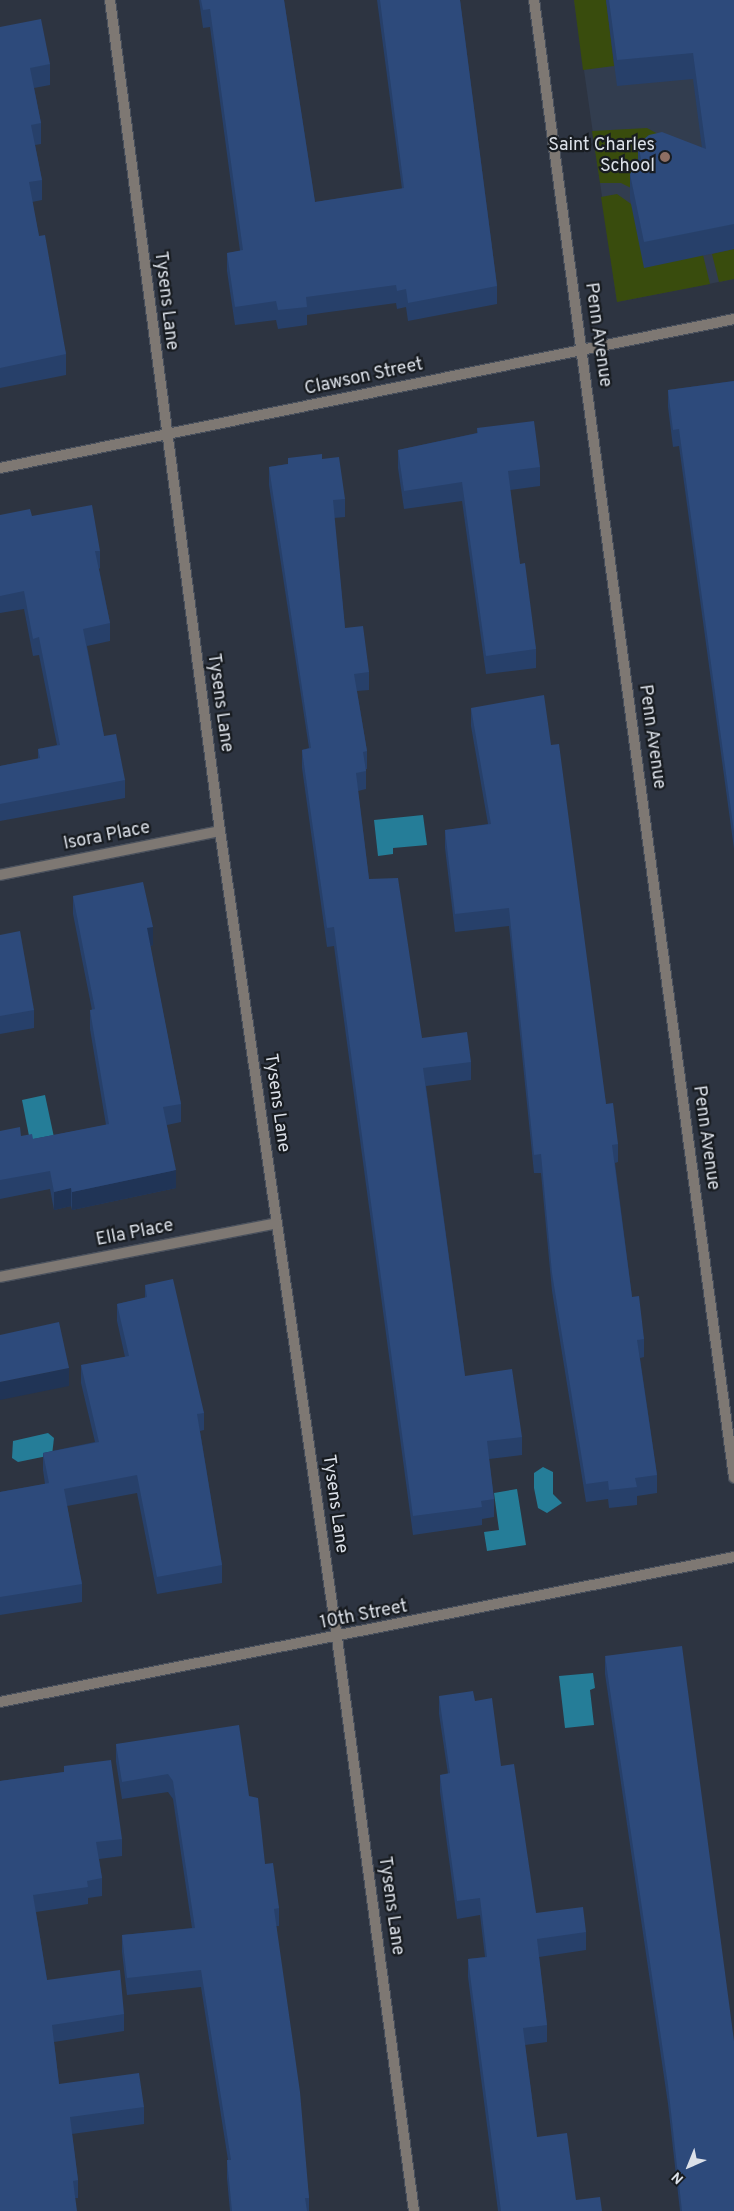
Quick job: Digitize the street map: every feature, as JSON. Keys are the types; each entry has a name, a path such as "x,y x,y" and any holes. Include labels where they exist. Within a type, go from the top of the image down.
{"street":[{"name":"Tysens Lane","path":"110,0 220,831 337,1638 414,2211"},
{"name":"Penn Avenue","path":"534,0 734,1478"},
{"name":"Clawson Street","path":"0,468 734,320"},
{"name":"Isora Place","path":"0,875 220,831"},
{"name":"Ella Place","path":"0,1277 277,1223"},
{"name":"10th Street","path":"0,1702 337,1638 734,1557"}],"shaded area":[{"name":"Saint Charles School","path":"574,0 734,0 734,279 617,302"}],"green space":[{"path":"574,0 606,0 614,66 583,70"},
{"path":"647,128 660,135 637,191 621,183 600,183 592,131"},
{"path":"617,194 703,255 710,284 617,302 601,197"},
{"path":"734,249 734,279 719,282 712,254"}],"water":[{"path":"423,815 427,845 393,848 393,854 378,856 374,820"},
{"path":"45,1095 55,1142 31,1146 22,1100"},
{"path":"48,1433 54,1438 52,1455 18,1462 12,1458 13,1441"},
{"path":"543,1467 553,1472 553,1494 562,1503 547,1513 538,1508 534,1488 534,1473"},
{"path":"517,1489 526,1545 487,1551 484,1532 499,1530 494,1493"},
{"path":"593,1673 595,1688 590,1690 594,1725 565,1728 559,1676"}],"building":[{"path":"201,0 284,0 315,202 404,188 380,0 460,0 497,286 408,303 406,289 397,291 396,285 306,297 307,307 278,310 276,301 235,307 227,253 243,250 210,9 203,10"},
{"path":"609,0 734,0 734,224 644,242 630,174 641,159 638,144 649,135 662,132 706,149 693,53 617,60"},
{"path":"41,19 50,64 30,68 41,123 31,125 42,180 29,182 39,236 45,235 66,354 0,368 0,27"},
{"path":"734,381 734,832 679,429 673,430 668,390"},
{"path":"534,421 540,467 508,471 520,564 525,563 536,649 486,656 462,482 404,491 398,450 478,433 477,428"},
{"path":"322,454 322,459 339,457 345,499 333,500 345,628 363,626 369,672 354,674 367,751 363,752 366,771 356,773 369,879 398,878 422,1038 467,1032 471,1062 423,1068 465,1376 512,1369 522,1437 487,1441 494,1499 481,1501 482,1507 413,1516 334,927 327,928 302,750 311,748 269,467 288,464 288,458"},
{"path":"92,505 100,551 95,551 110,623 83,629 104,736 116,734 125,780 0,804 0,766 40,758 38,749 60,745 39,637 33,639 24,591 0,596 0,515 30,509 32,516"},
{"path":"544,695 551,745 559,744 606,1104 613,1103 618,1144 612,1145 632,1297 639,1296 644,1339 637,1340 657,1475 635,1478 637,1487 609,1490 608,1481 586,1484 552,1273 541,1154 534,1155 509,908 455,914 445,830 491,824 471,708"},
{"path":"143,882 153,927 147,928 181,1104 163,1107 176,1170 72,1192 71,1188 54,1192 50,1171 0,1180 0,1131 20,1127 21,1136 32,1134 33,1139 109,1124 90,1010 95,1009 73,896"},
{"path":"20,931 34,1010 0,1016 0,935"},
{"path":"173,1279 204,1413 197,1414 222,1565 157,1577 137,1475 64,1489 82,1584 0,1597 0,1492 49,1483 43,1453 99,1442 81,1365 129,1356 117,1304 147,1297 145,1285"},
{"path":"59,1322 69,1368 0,1382 0,1335"},
{"path":"682,1646 734,2041 734,2211 682,2211 668,2085 605,1656"},
{"path":"473,1691 475,1701 492,1698 501,1766 514,1764 536,1913 583,1907 586,1932 537,1939 547,2025 523,2028 537,2137 567,2133 576,2200 600,2197 602,2211 501,2211 468,1959 487,1957 480,1898 457,1901 440,1775 450,1773 439,1696"},
{"path":"239,1725 249,1796 258,1798 265,1864 273,1863 279,1908 274,1909 300,2092 309,2198 305,2198 307,2211 232,2211 227,2160 231,2160 201,1970 127,1978 122,1935 195,1928 173,1781 168,1774 122,1782 116,1744"},
{"path":"111,1760 122,1839 96,1842 102,1878 87,1881 88,1887 33,1895 47,1980 120,1970 124,2014 52,2025 59,2084 139,2073 144,2107 70,2117 78,2180 73,2181 77,2211 0,2211 0,1781 64,1772 64,1766"}],"place":[{"name":"Saint Charles School","path":"665,157"}]}
